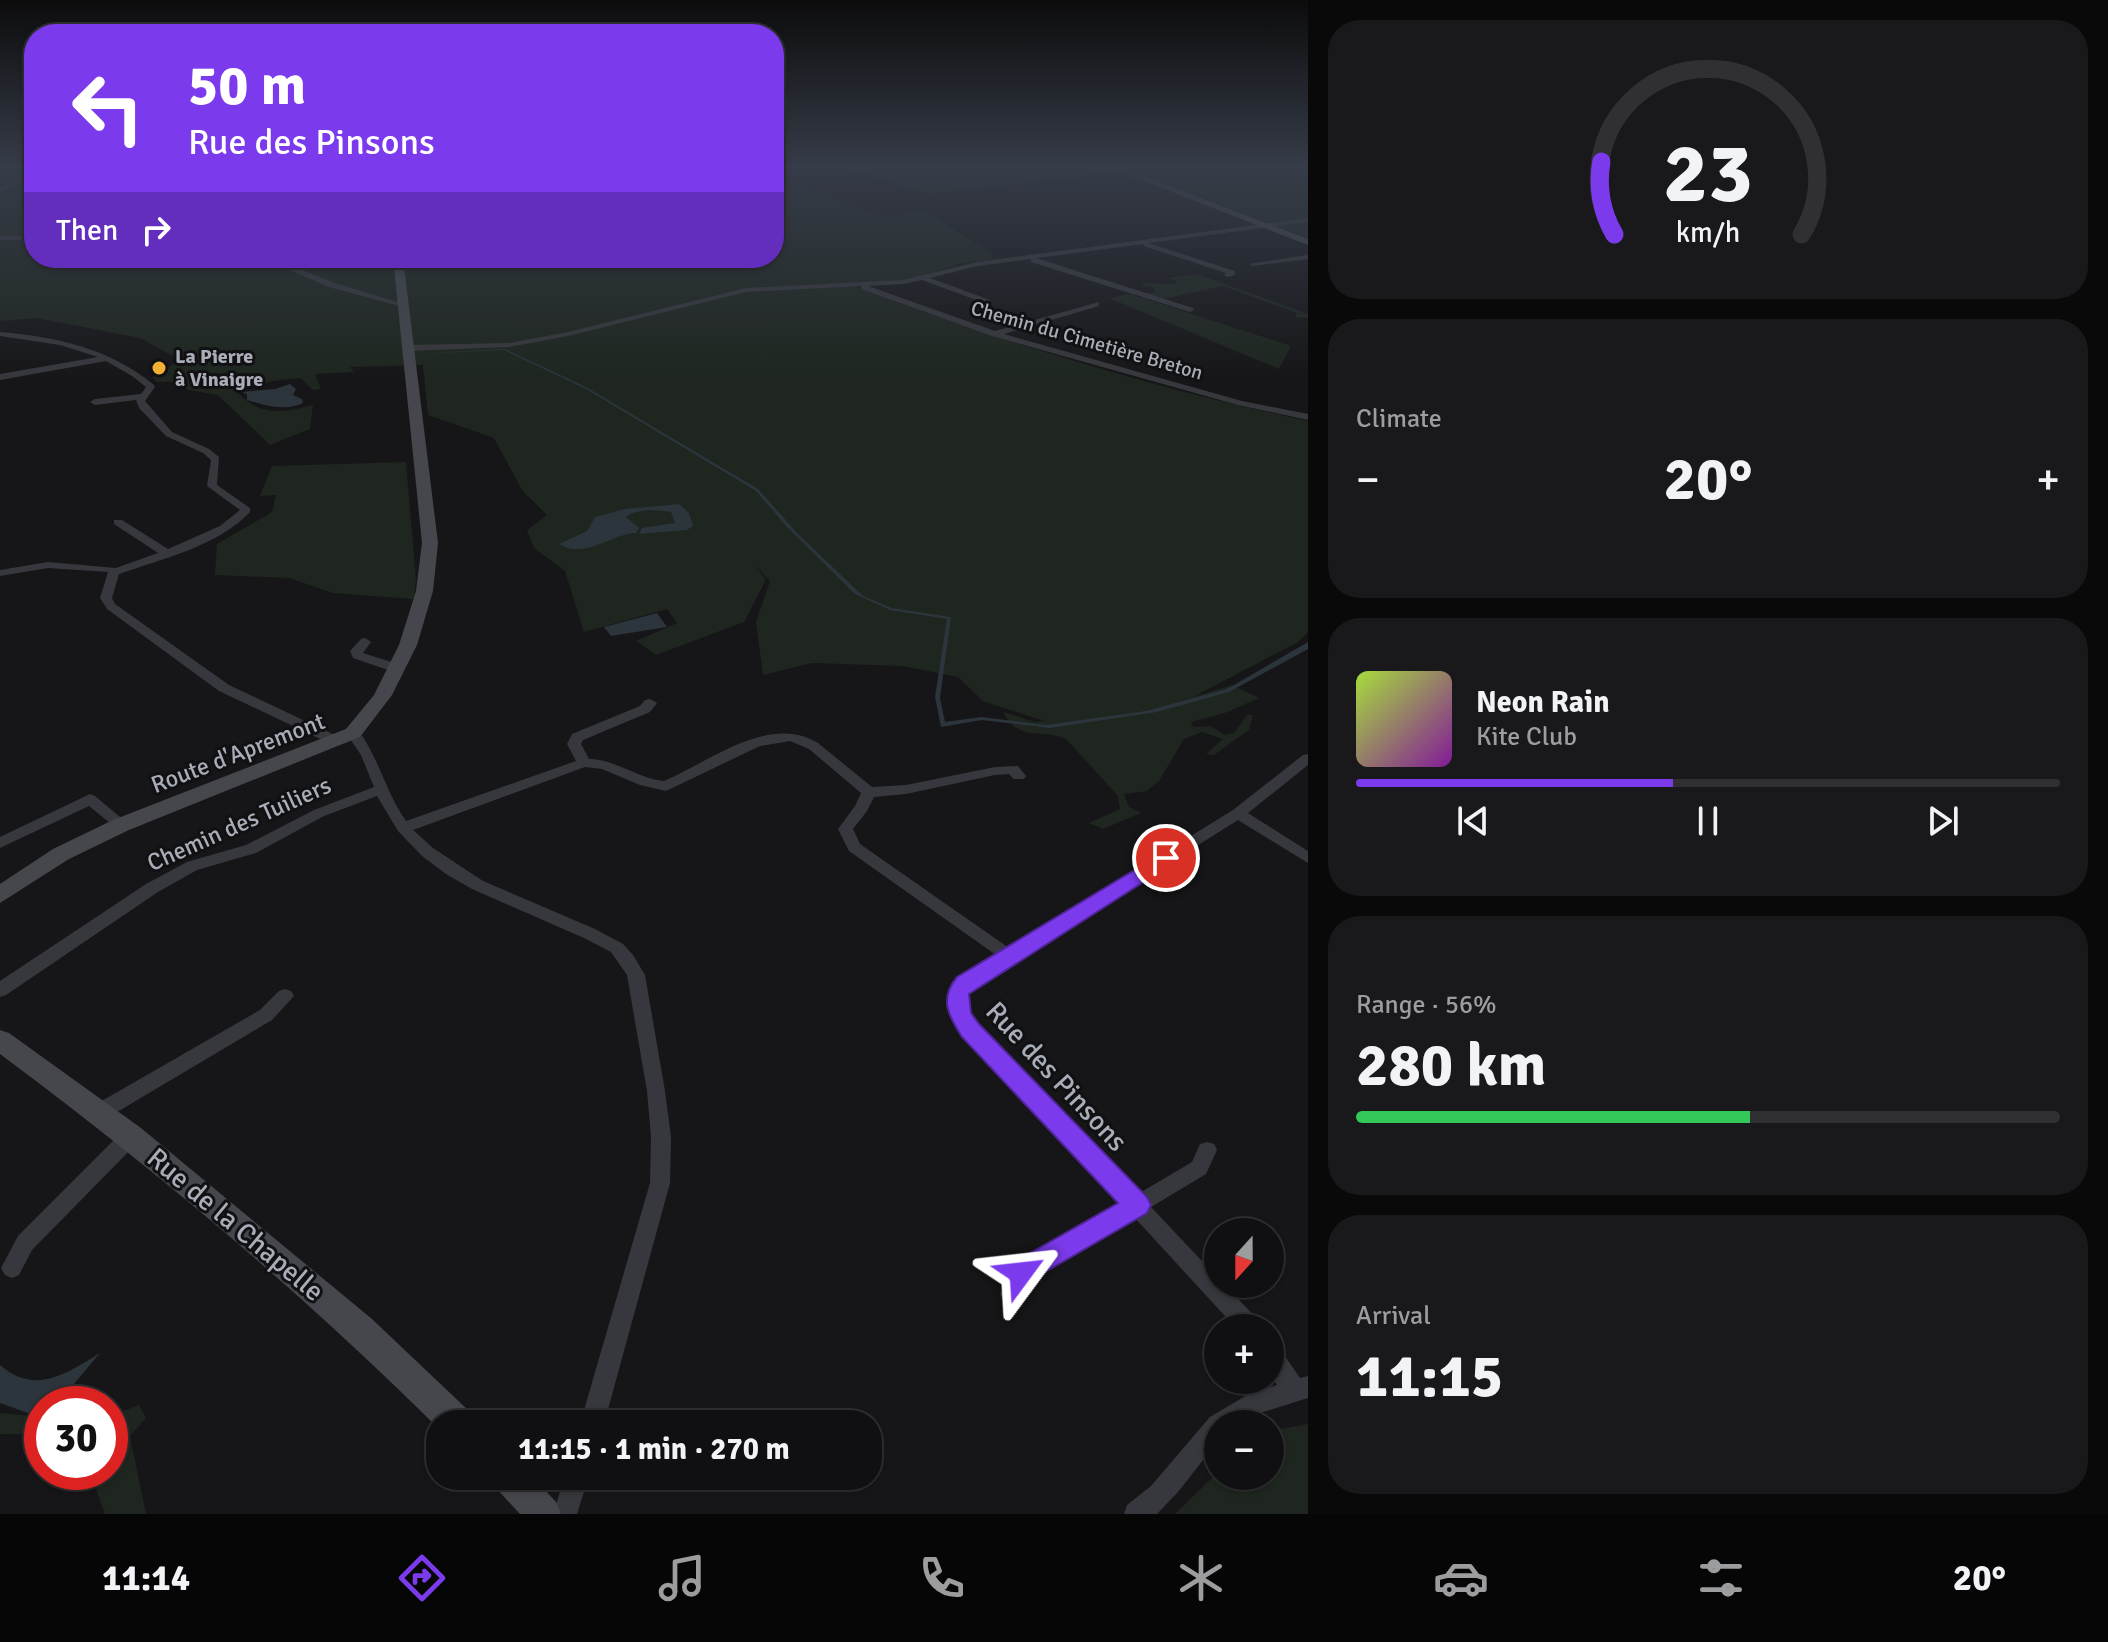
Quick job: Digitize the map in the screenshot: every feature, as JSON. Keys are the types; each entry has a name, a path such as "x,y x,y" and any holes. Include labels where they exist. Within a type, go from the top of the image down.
{"street":[{"path":"408,348 509,345 568,334 746,290 925,278 977,264 1170,239"},
{"path":"1141,243 1232,273 1228,275"},
{"path":"1253,264 1308,257"},
{"path":"1029,259 1190,310"},
{"path":"290,268 332,285 403,305"},
{"name":"Route d'Apremont","path":"0,895 61,854 121,825 344,737 375,708 396,668 431,569 399,268"},
{"path":"925,278 987,302"},
{"name":"Chemin du Cimetière Breton","path":"860,284 995,334 1241,403 1308,417"},
{"path":"995,334 1096,304"},
{"path":"1,334 71,343 107,358 146,382 151,387 140,401 142,406 169,434 216,459 212,486 246,510 241,519 114,572"},
{"path":"0,377 107,358"},
{"path":"95,402 143,396"},
{"path":"118,522 165,552"},
{"path":"0,573 48,565 105,567 114,572"},
{"path":"114,572 106,598 111,606 224,688 361,743 381,789 403,828 439,862 474,885 617,948 627,959 636,975 656,1091 661,1137 660,1183 596,1410"},
{"path":"365,642 356,651 357,655 396,668"},
{"path":"584,763 574,744 577,737 645,709 650,703"},
{"path":"403,828 584,763 601,763 649,784 666,786 768,738 784,736 803,740 869,792 918,790 987,770 1013,769 1019,776"},
{"name":"Rue des Pinsons","path":"1238,1314 971,1030 960,1015 958,992 965,983 1238,813 1308,758"},
{"name":"Chemin des Tuiliers","path":"0,990 152,888 192,866 251,849 319,813 381,789"},
{"path":"869,792 862,808 845,829 854,847 1009,956"},
{"path":"0,843 90,799 121,825"},
{"path":"1238,813 1308,858"},
{"path":"100,1112 266,1015 285,996"},
{"name":"Rue de la Chapelle","path":"0,1040 131,1136 361,1330 444,1410"},
{"path":"12,1268 25,1243 131,1136"},
{"path":"1011,1294 1021,1273 1199,1168 1207,1150"},
{"path":"1244,1410 1255,1403 1301,1388 1284,1369"},
{"path":"1136,1514 1151,1505 1204,1439"},
{"path":"521,1490 544,1514"},
{"path":"565,1514 573,1490"}],"shaded area":[{"path":"0,239 24,239 24,268 784,268 784,239 969,239 989,251 994,259 958,264 911,280 856,283 857,287 1080,363 1308,421 1308,632 1298,642 1193,697 1232,685 1259,698 1225,713 1191,722 1193,727 1211,726 1224,735 1234,733 1247,715 1253,715 1249,730 1214,755 1206,754 1223,739 1202,732 1184,739 1159,781 1147,791 1124,794 1129,807 1141,813 1103,829 1089,823 1120,809 1118,796 1066,739 1016,728 1003,712 1035,722 1044,721 983,701 958,677 902,666 812,663 763,675 756,622 770,581 755,566 766,580 744,622 656,655 636,641 677,623 667,609 584,632 565,571 534,548 527,530 547,515 522,490 494,438 428,415 423,365 350,367 354,372 315,374 321,389 313,390 301,378 272,381 237,392 255,406 272,411 313,405 310,429 270,445 218,395 189,390 173,382 157,382 152,377 180,360 140,338 37,318 0,321"},
{"path":"1197,274 1308,314 1308,318 1295,317 1297,313 1223,286 1160,300 1145,295 1154,292 1154,288 1141,286 1144,283 1174,284 1178,281 1167,278"},
{"path":"1130,294 1291,346 1279,369 1109,298"},
{"path":"505,349 586,387 758,489 798,534 863,596 892,608 951,617 940,698 945,722 981,717 1046,725 1146,711 1227,689 1308,642 1308,649 1229,692 1157,712 1050,728 982,720 941,727 935,697 947,619 890,610 855,594 787,527 756,491 586,389 504,350 414,354"},
{"path":"290,384 296,389 293,395 302,399 303,403 289,407 267,406 247,400 247,394 241,392 275,389"},
{"path":"406,462 416,580 414,599 333,593 289,578 215,575 217,544 272,512 276,495 260,496 272,466"},
{"path":"679,504 689,513 693,526 687,530 639,534 642,528 675,523 671,512 641,511 626,517 639,528 636,533 588,548 569,548 559,544 587,531 595,517 625,509"},
{"path":"657,613 667,627 611,636 604,627"},
{"path":"100,1353 72,1386 24,1386 24,1412 0,1403 0,1365 13,1374 38,1380 75,1368"},
{"path":"139,1405 146,1418 130,1436 146,1514 105,1514 96,1490 128,1490 128,1409"},
{"path":"0,1413 24,1415 24,1435 0,1434"},
{"path":"1308,1424 1308,1514 1175,1514 1204,1486 1204,1490 1284,1490 1284,1428"}],"place":[{"name":"La Pierre à Vinaigre","path":"159,368"}],"route":[{"path":"1021,1273 1138,1205 971,1030 960,1015 958,992 965,983 1166,858"}]}
